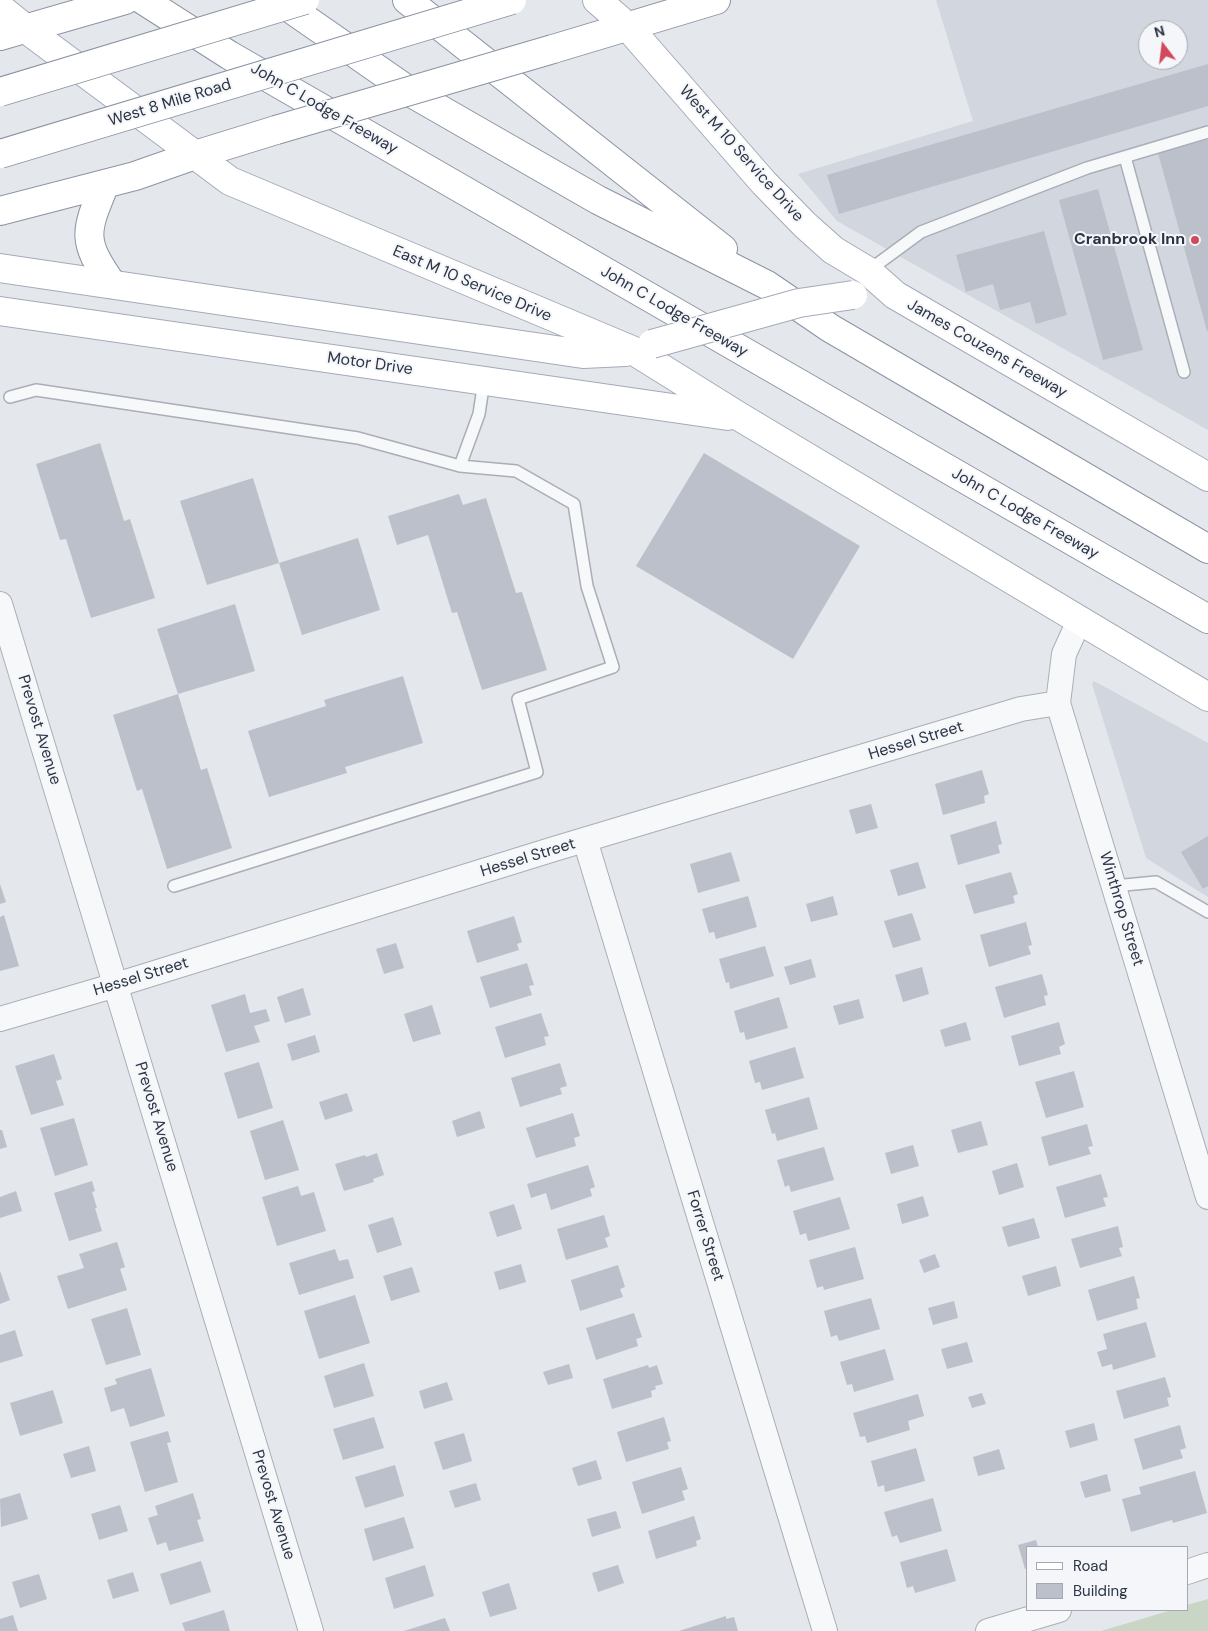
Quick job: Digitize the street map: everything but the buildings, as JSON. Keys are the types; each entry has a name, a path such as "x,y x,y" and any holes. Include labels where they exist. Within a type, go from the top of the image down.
{"main road":[{"path":"0,36 125,0"},
{"name":"John C Lodge Freeway","path":"143,0 229,55 1208,619"},
{"path":"278,0 423,99 598,200 767,284"},
{"path":"0,92 305,0"},
{"path":"407,0 767,284 830,328 1208,549"},
{"name":"West 8 Mile Road","path":"0,154 512,0"},
{"name":"West M 10 Service Drive","path":"597,0 628,27 764,183 805,225 833,250 868,271 895,295"},
{"path":"0,211 135,176 276,130 716,0"},
{"name":"East M 10 Service Drive","path":"0,8 230,181 643,348 740,417 1079,621"},
{"path":"105,184 91,218 89,236 95,257 112,284"},
{"path":"0,268 583,354 643,348"},
{"name":"James Couzens Freeway","path":"643,348 799,303 853,295 895,295 1208,476"},
{"name":"Motor Drive","path":"0,311 740,417"},
{"path":"1079,621 1208,696"}],"street":[{"name":"Prevost Avenue","path":"0,604 311,1631"},
{"name":"Winthrop Street","path":"1079,621 1064,654 1058,704 1208,1197"},
{"name":"Hessel Street","path":"0,1019 1021,709 1058,704"},
{"name":"Forrer Street","path":"585,840 825,1631"},
{"path":"1188,1572 1208,1565"},
{"path":"988,1631 1056,1611"}],"lane":[{"path":"868,271 921,232 1087,168 1208,132"},
{"path":"1125,157 1184,372"},
{"path":"460,466 479,414 484,381"},
{"path":"10,397 36,390 358,438 460,466 516,471 574,504 587,586 613,667 518,698 537,772 174,886"},
{"path":"1114,886 1156,882 1208,912"}],"shaded area":[{"path":"936,0 1208,0 1208,430 837,221 798,174 973,121"},
{"path":"1094,681 1208,743 1208,897 1146,858 1092,684"}],"green space":[{"path":"1208,1599 1208,1631 1101,1631 1169,1611 1188,1611 1188,1605"}],"place":[{"name":"Cranbrook Inn","path":"1195,240"}]}
